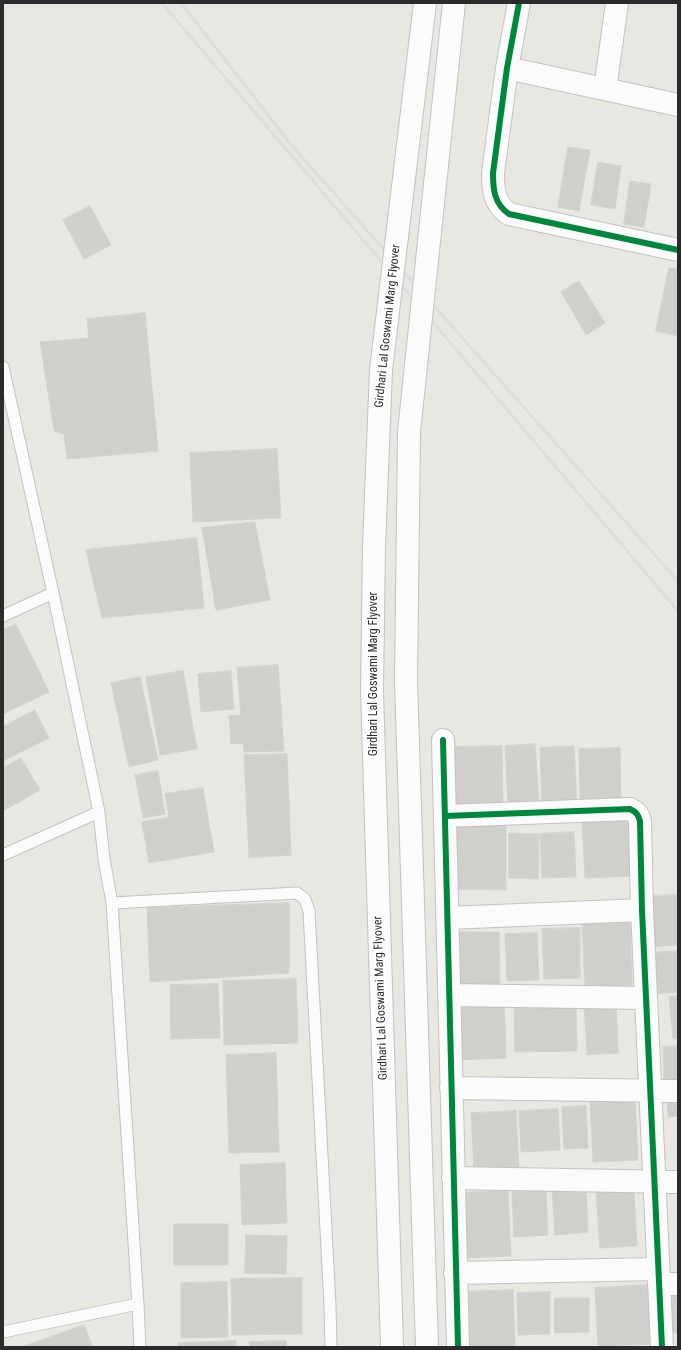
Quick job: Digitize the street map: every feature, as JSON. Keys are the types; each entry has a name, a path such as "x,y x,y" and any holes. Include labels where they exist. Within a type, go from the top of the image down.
{"street":[{"name":"Girdhari Lal Goswami Marg Flyover","path":"392,1347 372,691 374,546 381,370 424,3"},
{"path":"427,1347 406,682 409,432 454,3"},
{"path":"519,3 507,68 492,172 496,202 502,210 509,214 678,250"},
{"path":"605,89 617,3"},
{"path":"507,68 678,105"},
{"path":"443,740 458,1347"},
{"path":"445,816 630,809 638,815 640,821 642,910 654,1181 665,1279 662,1347"},
{"path":"447,918 642,910"},
{"path":"449,995 646,998"},
{"path":"451,1088 651,1089 678,1091"},
{"path":"453,1178 678,1182"},
{"path":"455,1273 665,1279"}],"lane":[{"path":"3,367 6,394 53,594 99,812 104,859 112,902 140,1347"},
{"path":"3,616 53,594"},
{"path":"3,855 99,812"},
{"path":"112,902 297,893 305,899 309,911 330,1305 330,1347"},
{"path":"3,1332 138,1304"}],"building":[{"path":"568,147 590,150 579,211 558,207"},
{"path":"598,162 621,166 615,209 591,205"},
{"path":"630,181 651,184 644,227 624,224"},
{"path":"90,206 111,245 84,259 63,220"},
{"path":"669,268 678,269 678,336 656,331"},
{"path":"579,281 605,323 586,335 561,292"},
{"path":"145,313 158,451 67,459 64,434 54,431 40,342 89,338 87,319"},
{"path":"277,449 281,518 193,522 190,453"},
{"path":"255,522 270,600 216,610 202,528"},
{"path":"197,538 204,608 102,618 86,550"},
{"path":"16,624 49,692 3,714 3,630"},
{"path":"278,665 284,751 244,752 243,743 231,744 229,716 241,715 237,668"},
{"path":"183,671 197,749 160,755 146,677"},
{"path":"231,671 234,709 201,712 198,674"},
{"path":"140,677 158,760 129,767 111,683"},
{"path":"35,710 49,738 3,761 3,727"},
{"path":"535,744 539,803 508,805 505,746"},
{"path":"502,746 503,808 449,809 449,747"},
{"path":"574,746 577,804 542,806 540,748"},
{"path":"620,748 621,806 580,806 579,749"},
{"path":"287,754 291,855 249,858 244,755"},
{"path":"21,758 40,790 3,811 3,768"},
{"path":"158,771 165,814 143,818 135,775"},
{"path":"203,788 214,852 149,863 142,822 169,817 165,794"},
{"path":"629,816 631,876 585,878 582,818"},
{"path":"450,819 506,819 506,890 449,889"},
{"path":"574,832 576,877 542,878 540,834"},
{"path":"509,833 539,834 538,879 509,878"},
{"path":"678,895 678,945 649,947 646,896"},
{"path":"289,903 289,973 150,982 147,908"},
{"path":"630,922 632,985 585,987 582,924"},
{"path":"580,928 580,978 544,979 542,929"},
{"path":"456,932 499,932 500,988 456,989"},
{"path":"537,933 539,980 507,981 505,934"},
{"path":"678,951 678,992 650,994 648,953"},
{"path":"296,979 298,1043 224,1045 223,981"},
{"path":"218,984 220,1038 171,1039 170,985"},
{"path":"678,996 678,1038 673,1039 669,997"},
{"path":"504,998 506,1058 457,1060 456,999"},
{"path":"616,1002 618,1053 587,1055 584,1004"},
{"path":"576,1005 577,1051 515,1052 514,1006"},
{"path":"678,1046 678,1079 664,1079 663,1047"},
{"path":"276,1053 279,1152 229,1153 226,1055"},
{"path":"678,1092 678,1116 668,1117 667,1093"},
{"path":"635,1099 638,1160 593,1162 590,1102"},
{"path":"586,1106 588,1148 564,1149 562,1107"},
{"path":"558,1109 560,1150 521,1152 519,1111"},
{"path":"516,1111 519,1168 474,1170 471,1113"},
{"path":"285,1163 287,1223 242,1225 240,1165"},
{"path":"586,1187 588,1232 555,1235 552,1189"},
{"path":"508,1190 511,1256 465,1258 462,1193"},
{"path":"546,1190 548,1235 514,1237 512,1192"},
{"path":"634,1191 637,1246 600,1248 596,1193"},
{"path":"174,1224 228,1224 228,1265 174,1265"},
{"path":"246,1235 287,1236 286,1274 245,1273"},
{"path":"302,1278 302,1334 232,1335 231,1279"},
{"path":"227,1282 228,1337 181,1338 181,1283"},
{"path":"647,1285 650,1344 598,1347 595,1288"},
{"path":"513,1290 515,1347 464,1347 462,1292"},
{"path":"678,1290 678,1333 671,1333 668,1291"},
{"path":"550,1292 550,1334 518,1335 517,1293"},
{"path":"555,1298 589,1298 589,1332 555,1333"},
{"path":"84,1325 93,1347 22,1347"},
{"path":"236,1341 236,1347 178,1347 178,1343"},
{"path":"286,1341 287,1347 250,1347 249,1342"}],"railway":[{"path":"162,3 678,611"},
{"path":"181,3 293,147 678,581"}],"cycle path":[{"path":"519,3 507,68 493,173 495,196 500,206 509,214 678,250"},
{"path":"443,740 458,1347"},
{"path":"445,816 630,809 635,812 640,821 642,910 662,1347"}]}
